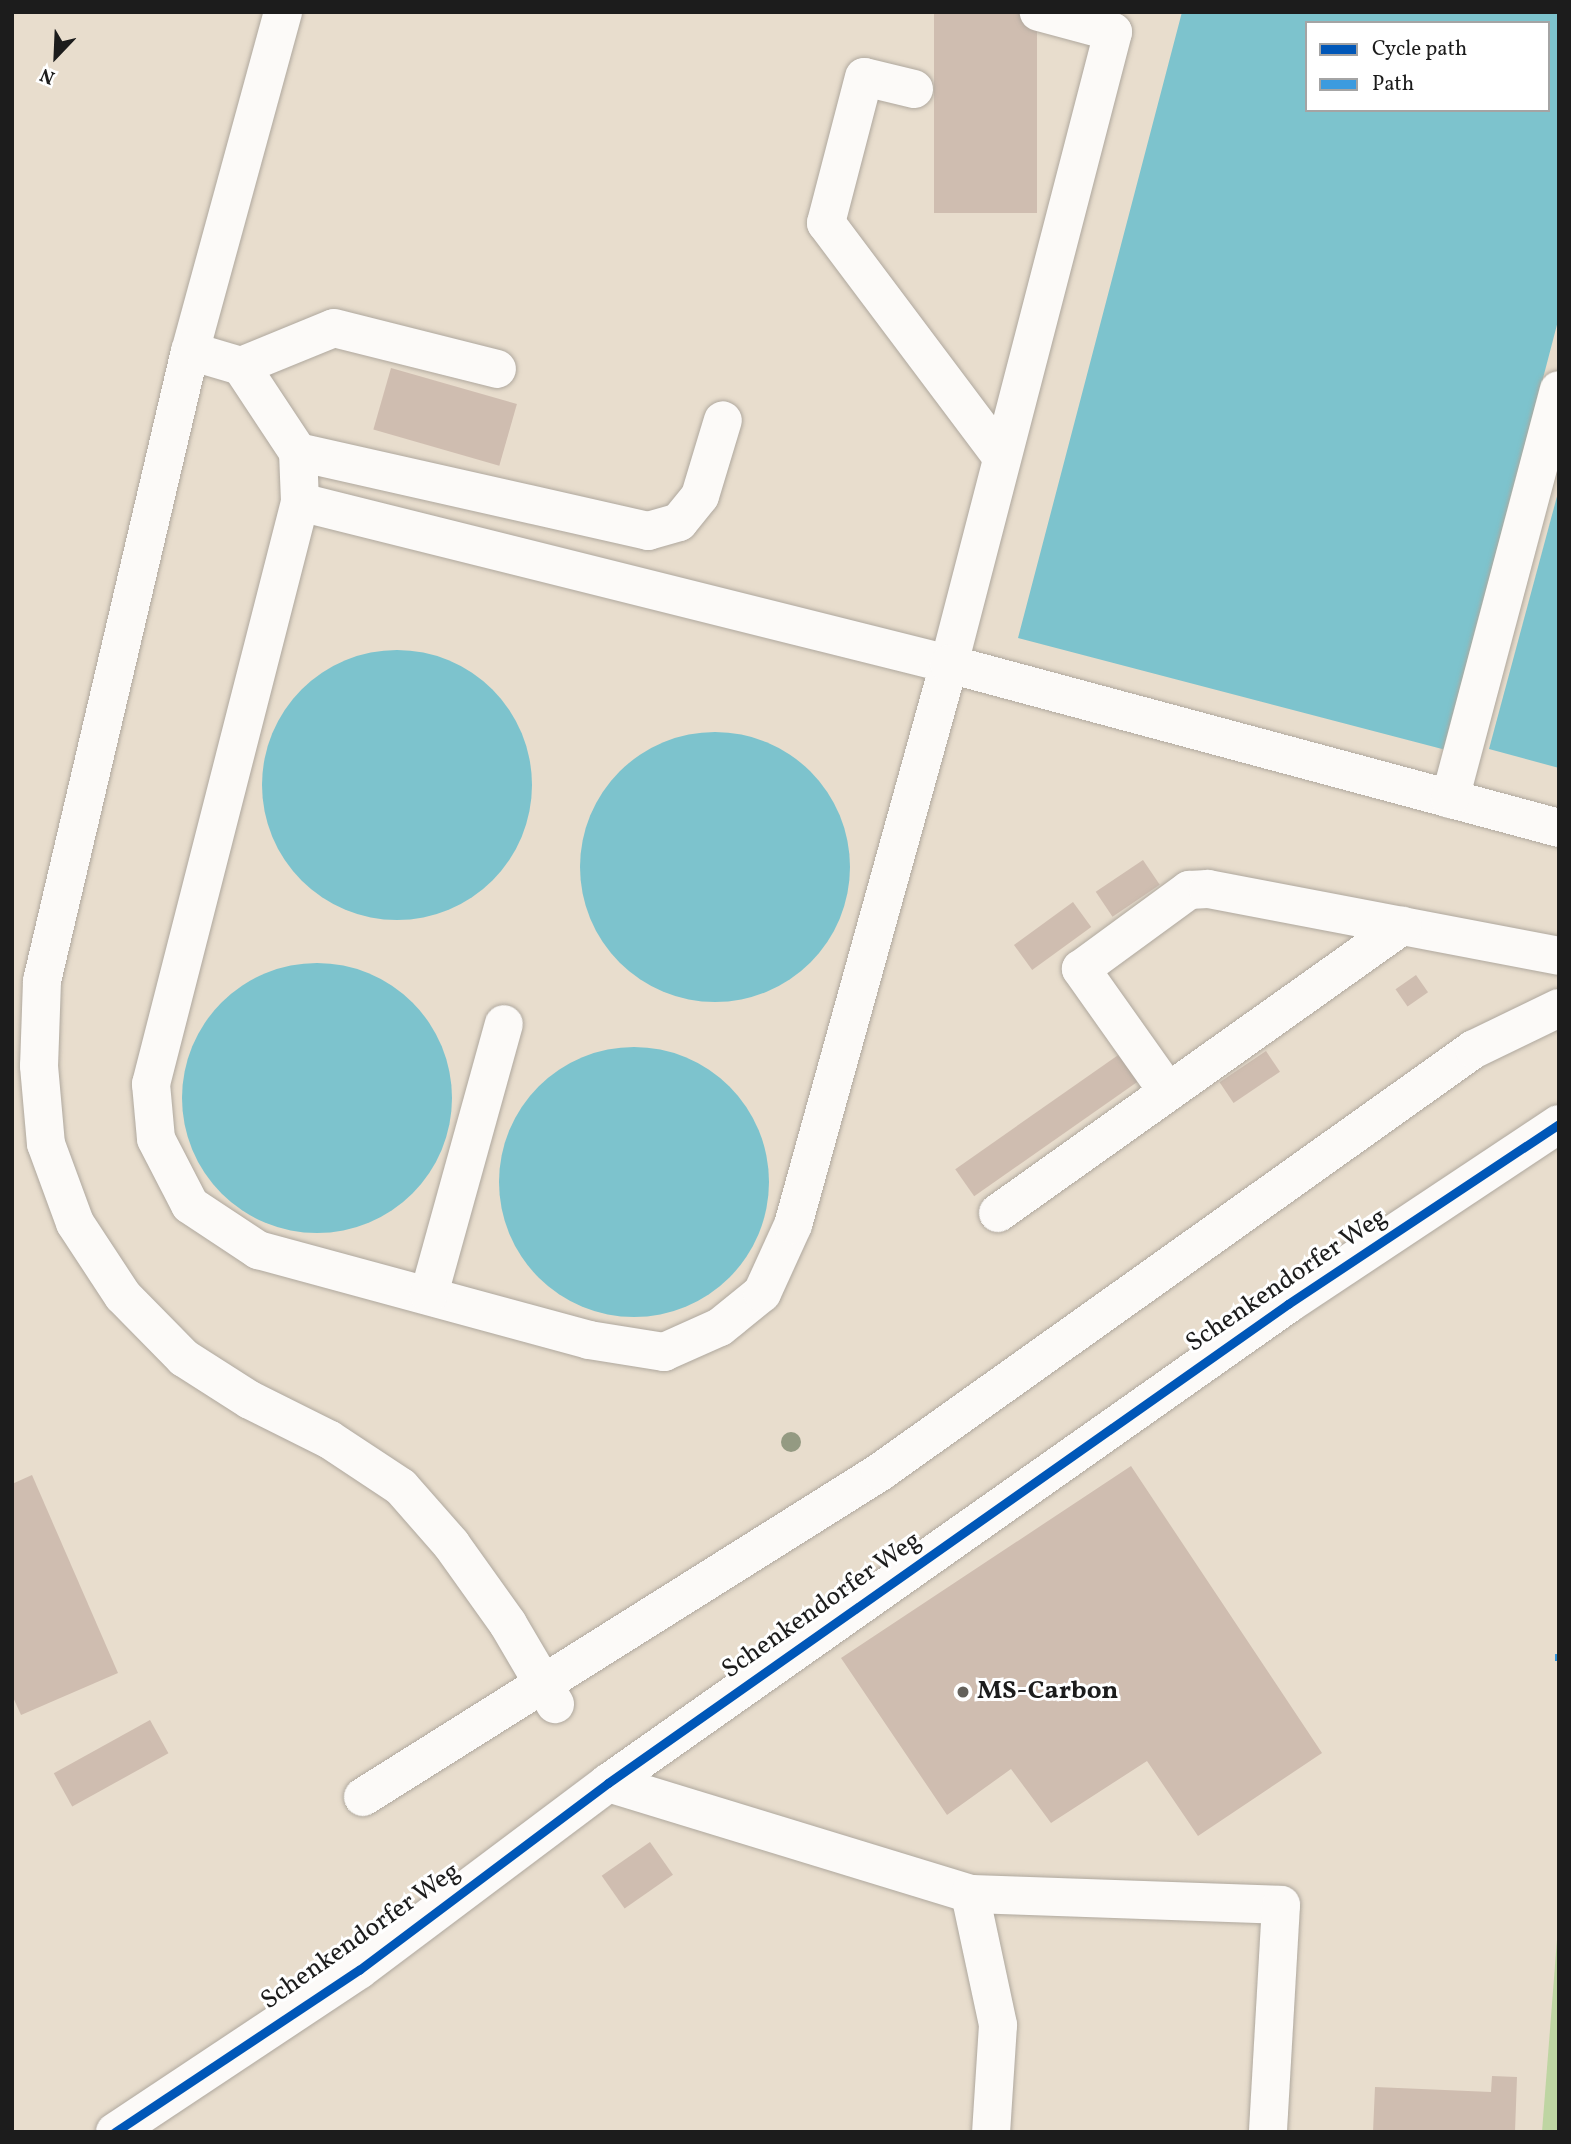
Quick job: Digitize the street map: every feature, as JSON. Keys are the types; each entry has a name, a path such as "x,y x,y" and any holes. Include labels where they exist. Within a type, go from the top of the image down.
{"street":[{"path":"283,12 190,351 42,981 39,1066 46,1144 75,1223 122,1296 184,1358 250,1400 330,1440 401,1487 458,1554 549,1694"},
{"path":"241,366 298,452 300,502 151,1084 156,1139 190,1205 258,1250 429,1294 589,1340 664,1352 719,1327 762,1293 793,1225 948,664 1113,32 1039,12"},
{"path":"914,89 864,77 826,223 1002,457"},
{"path":"190,351 241,366 334,328 497,369"},
{"path":"1450,799 1559,390"},
{"path":"298,452 648,531 679,522 700,496 723,420"},
{"path":"300,502 948,664 1559,828"},
{"path":"1168,1092 1080,969 1189,890 1208,890 1559,956"},
{"path":"998,1213 1402,926"},
{"path":"363,1797 549,1694 880,1472 1474,1049 1559,1008"},
{"path":"429,1294 504,1024"},
{"name":"Schenkendorfer Weg","path":"115,2132 359,1970 608,1783 1288,1304 1559,1124"},
{"path":"608,1783 970,1894 1281,1905 1268,2132"},
{"path":"970,1894 999,2025 991,2132"}],"green space":[{"path":"1559,1914 1559,2132 1542,2132"}],"water":[{"path":"1182,12 1559,12 1559,317 1446,750 1018,638"},
{"path":"1559,489 1559,768 1489,749"},
{"path":"410,650 449,660 493,689 522,733 530,759 530,811 522,837 493,881 449,910 410,920 384,920 345,910 333,904 311,890 292,871 272,837 264,811 262,772 272,733 278,721 292,699 311,680 345,660 371,652"},
{"path":"728,732 767,742 811,771 840,815 848,841 848,893 840,919 811,963 767,992 728,1002 702,1002 663,992 651,986 629,972 610,953 590,919 582,893 580,854 590,815 596,803 610,781 629,762 663,742 689,734"},
{"path":"330,963 369,973 413,1002 442,1046 450,1072 450,1124 442,1150 413,1194 369,1223 330,1233 304,1233 265,1223 253,1217 231,1203 212,1184 192,1150 184,1124 182,1085 192,1046 198,1034 212,1012 231,993 265,973 291,965"},
{"path":"647,1047 686,1057 730,1086 759,1130 767,1156 767,1208 759,1234 730,1278 686,1307 647,1317 621,1317 582,1307 570,1301 548,1287 529,1268 509,1234 501,1208 499,1169 509,1130 515,1118 529,1096 548,1077 582,1057 608,1049"}],"building":[{"path":"934,12 1037,12 1037,213 934,213"},
{"path":"391,368 517,404 499,466 373,430"},
{"path":"1143,860 1160,885 1113,917 1096,892"},
{"path":"1073,902 1091,927 1032,970 1014,945"},
{"path":"1416,975 1428,992 1408,1007 1396,989"},
{"path":"1124,1051 1143,1078 974,1196 955,1169"},
{"path":"1266,1051 1280,1072 1234,1103 1220,1082"},
{"path":"1131,1466 1322,1753 1198,1836 1147,1761 1051,1823 1011,1769 947,1815 841,1658"},
{"path":"32,1475 118,1673 21,1715 12,1695 12,1484"},
{"path":"150,1720 168,1753 72,1807 54,1773"},
{"path":"650,1842 673,1875 625,1909 602,1876"},
{"path":"1492,2076 1517,2077 1515,2132 1373,2132 1375,2087 1491,2092"}],"cycle path":[{"path":"115,2132 359,1970 608,1783 1288,1304 1559,1124"}],"place":[{"name":"MS-Carbon","path":"963,1692"}]}
